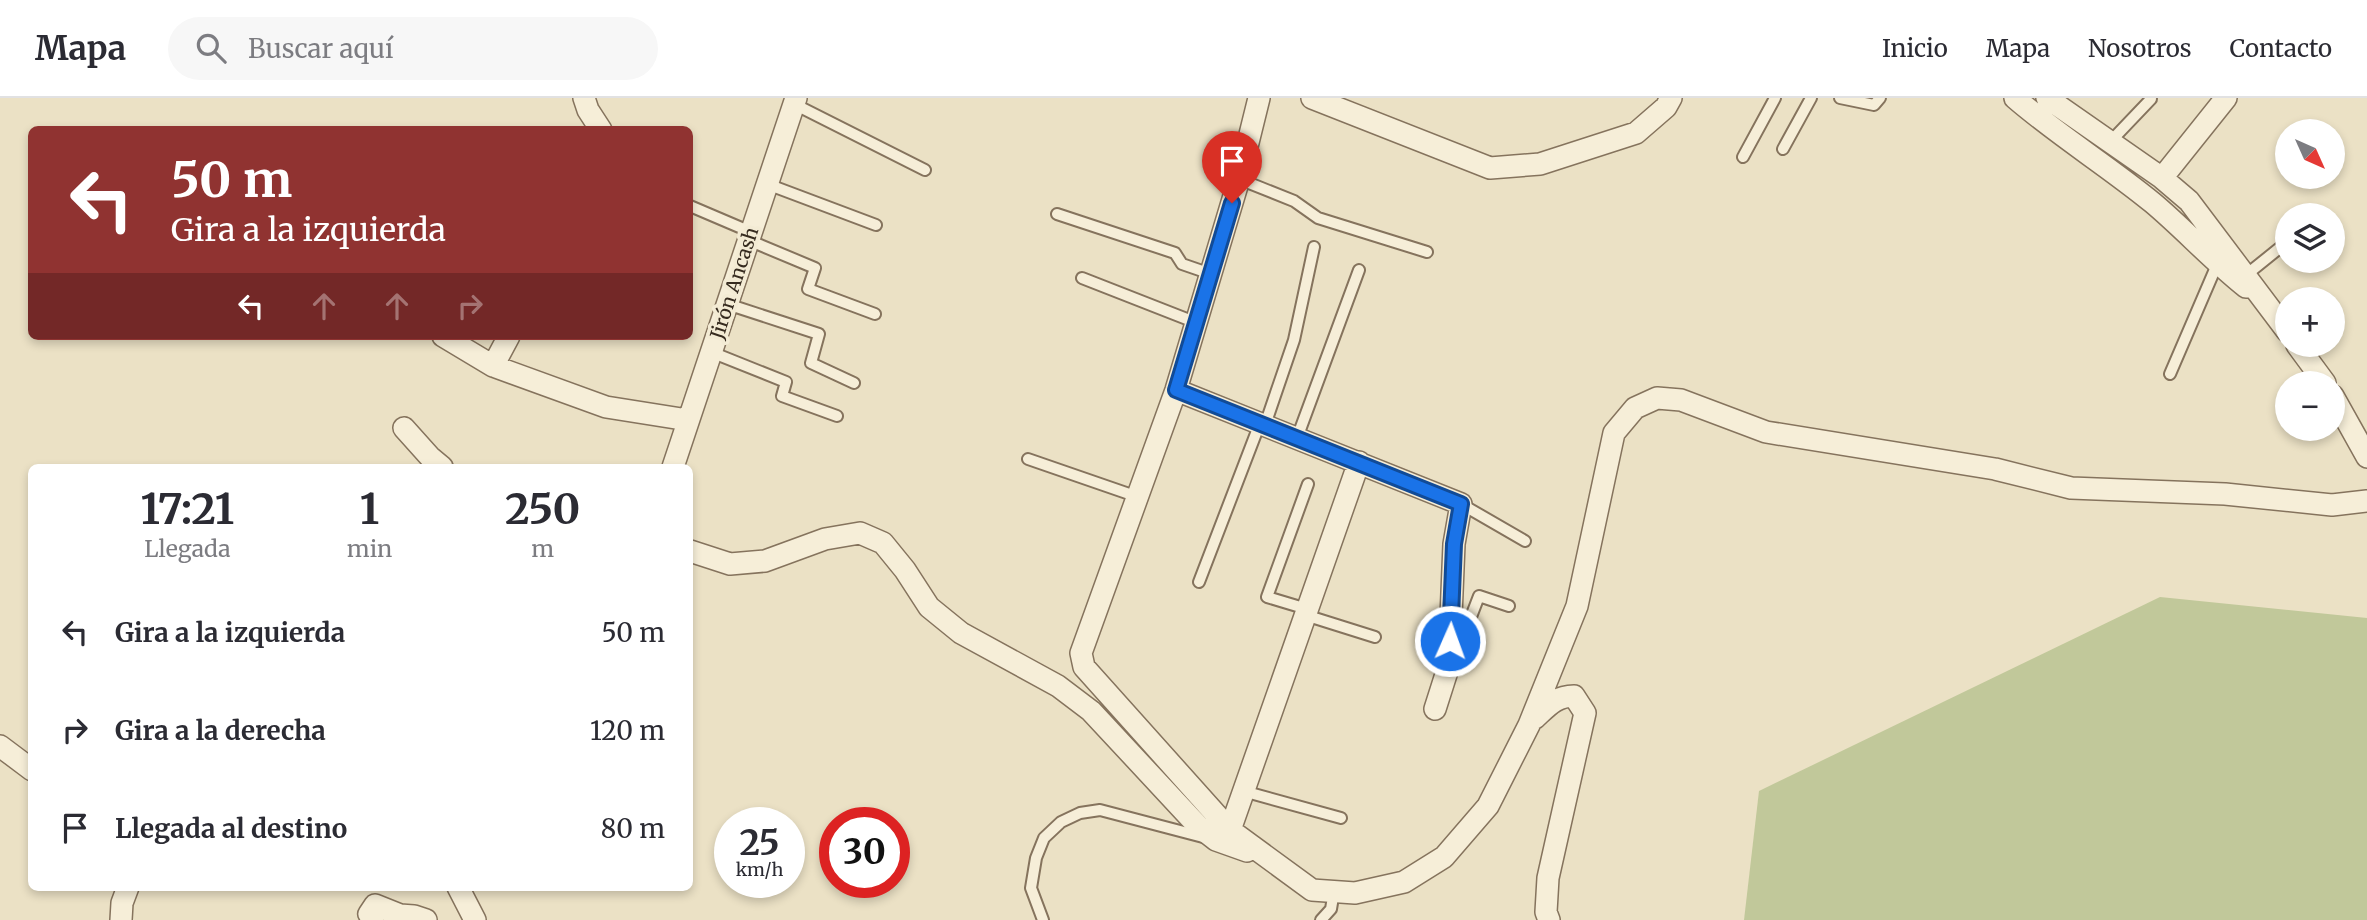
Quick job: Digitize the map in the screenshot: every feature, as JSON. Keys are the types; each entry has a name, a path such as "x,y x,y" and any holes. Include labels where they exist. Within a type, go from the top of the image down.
{"street":[{"path":"584,98 598,126"},
{"path":"1223,835 1084,667 1081,653 1176,390 1240,179 1259,98"},
{"path":"1312,98 1349,105 1490,168 1540,164 1636,133 1666,107 1671,98"},
{"path":"2015,98 2246,275 2275,314"},
{"path":"2047,98 2162,178 2189,201 2221,255 2268,304"},
{"path":"2162,178 2226,98"},
{"name":"Jirón Ancash","path":"674,464 795,101"},
{"path":"450,340 493,366 606,407 688,420"},
{"path":"493,366 507,340"},
{"path":"1176,390 1461,504 1454,544 1449,665 1435,709"},
{"path":"693,552 730,564 765,561 825,540 860,533 883,543 905,570 929,607 961,633 1058,686 1091,711 1198,826 1223,835 1269,859 1312,890 1355,893 1404,883 1444,857 1488,806 1529,725 1577,606 1614,433 1635,408 1657,398 1681,400 1766,432 1995,469 2071,488 2225,494 2332,505 2367,501"},
{"path":"2345,418 2367,457"},
{"path":"404,428 438,464"},
{"path":"1223,835 1243,790 1359,462"},
{"path":"1529,725 1552,702 1563,696 1574,696 1585,713 1548,878 1546,912 1549,920"},
{"path":"0,746 28,767"},
{"path":"121,920 127,891"},
{"path":"460,891 475,920"},
{"path":"373,920 369,914 374,905 400,915 426,920"}],"lane":[{"path":"1743,157 1774,98"},
{"path":"1783,149 1811,98"},
{"path":"1840,98 1874,105 1880,98"},
{"path":"2110,142 2151,99"},
{"path":"795,101 925,170"},
{"path":"1240,179 1294,201 1318,218 1427,252"},
{"path":"767,184 876,225"},
{"path":"693,208 815,268 808,289 875,314"},
{"path":"1057,214 1175,253 1182,264 1211,274"},
{"path":"1199,582 1294,340 1314,247"},
{"path":"2246,275 2275,252"},
{"path":"2170,373 2221,255"},
{"path":"1297,438 1359,270"},
{"path":"1082,278 1196,323"},
{"path":"727,304 819,334 811,363 854,383"},
{"path":"711,352 786,382 782,396 837,416"},
{"path":"1028,459 1139,497"},
{"path":"1308,484 1268,597 1375,636"},
{"path":"1461,504 1525,541"},
{"path":"1451,617 1469,622 1479,596 1509,606"},
{"path":"1243,790 1341,818"},
{"path":"1043,920 1031,888 1036,858 1044,838 1061,821 1080,813 1100,810 1223,835"},
{"path":"1321,920 1331,909 1334,891"}],"green space":[{"path":"2160,597 2367,618 2367,920 1744,920 1759,791"}],"route":[{"path":"1232,203 1176,390 1461,504 1451,581 1450,641"}]}
